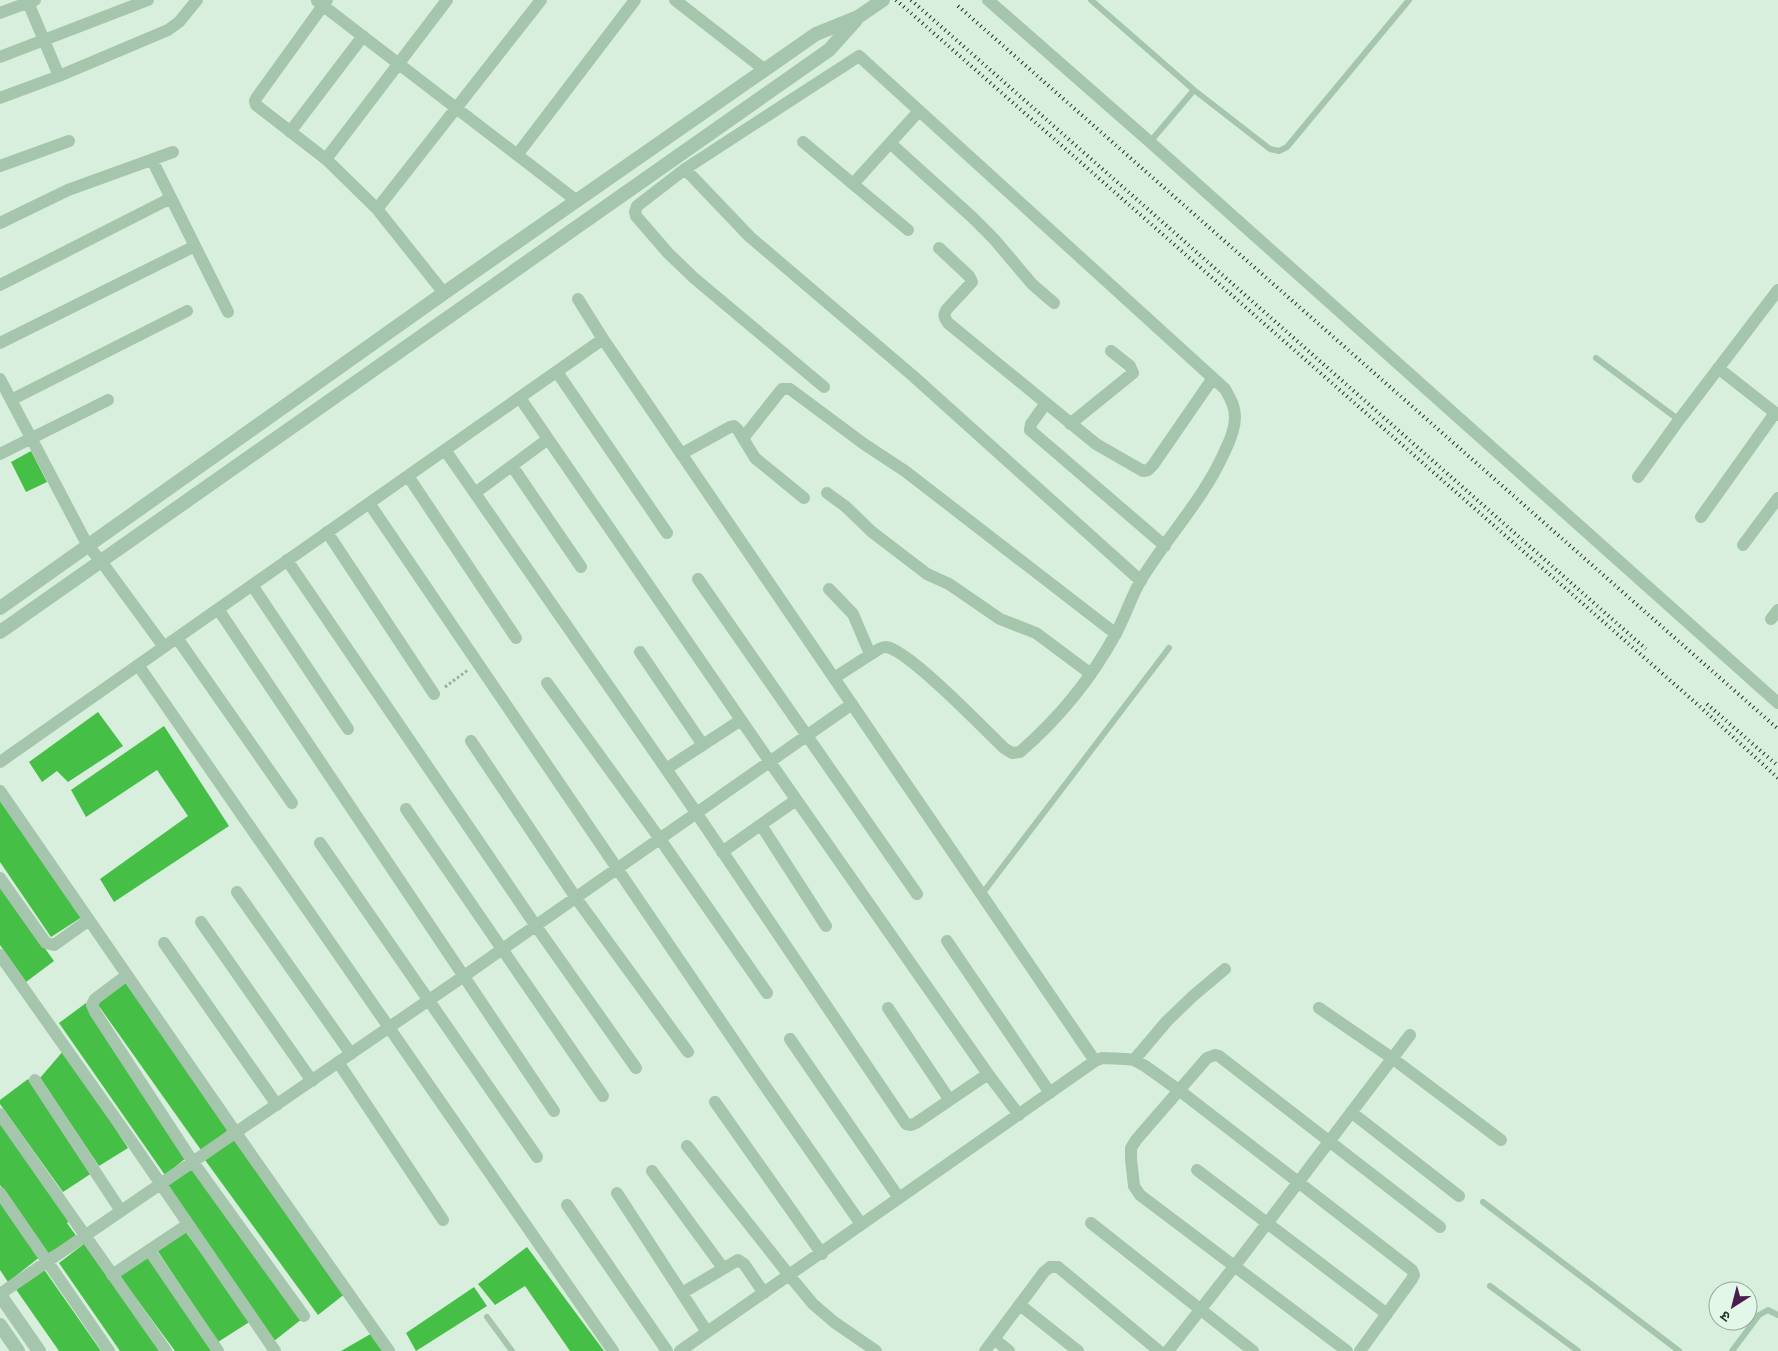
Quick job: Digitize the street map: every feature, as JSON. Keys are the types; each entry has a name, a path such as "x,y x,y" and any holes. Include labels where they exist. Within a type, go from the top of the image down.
{"street":[{"path":"0,57 148,0"},
{"path":"0,98 59,76 168,30 179,22 197,0"},
{"path":"326,159 447,0"},
{"path":"377,209 541,0"},
{"path":"517,155 635,0"},
{"path":"675,0 766,70"},
{"path":"0,608 444,293 816,34 858,17 882,0"},
{"path":"988,0 1150,142 1778,703"},
{"path":"0,13 30,1 59,76"},
{"path":"444,293 377,209 326,159 258,109 255,101 322,2 363,36 577,201"},
{"path":"0,632 830,50 858,17"},
{"path":"290,132 363,36"},
{"path":"824,387 694,278 668,253 636,216 635,212 638,206 684,169 859,56 1225,389 1233,403 1235,418 1229,442 1206,489 1141,581 1116,634 1091,674 1056,718 1020,752 1012,752 1004,748 924,672 901,654 885,647 870,654 834,678"},
{"path":"853,184 919,111"},
{"path":"0,166 69,142"},
{"path":"803,142 908,230"},
{"path":"890,143 972,217 1032,284 1054,303"},
{"path":"0,223 68,190 173,152"},
{"path":"152,160 228,312"},
{"path":"684,169 750,237 912,375 1141,581"},
{"path":"0,284 171,198"},
{"path":"0,343 195,246"},
{"path":"939,248 969,276 972,282 947,309 944,318 948,323 1096,444 1143,471 1148,470 1213,378"},
{"path":"1638,477 1778,290"},
{"path":"578,299 603,339 1095,1061"},
{"path":"11,400 187,311"},
{"path":"0,762 603,339"},
{"path":"1070,424 1133,373 1130,366 1112,351"},
{"path":"1701,517 1777,414 1718,368"},
{"path":"557,372 667,533"},
{"path":"0,379 88,546 164,647"},
{"path":"744,438 778,394 782,390 790,389 864,444 905,471 1116,634"},
{"path":"520,398 740,720 988,1074 1019,1115"},
{"path":"0,454 108,400"},
{"path":"1046,403 1031,424 1030,430 1165,546"},
{"path":"682,454 734,426 756,458 804,498"},
{"path":"475,493 548,439"},
{"path":"445,450 666,769 906,1124 916,1123 988,1074"},
{"path":"512,466 582,566"},
{"path":"408,476 516,638"},
{"path":"827,493 845,506 872,532 927,574 950,584 1000,619 1036,633 1091,674"},
{"path":"1743,545 1778,498"},
{"path":"369,503 756,1073 861,1224"},
{"path":"327,532 434,694"},
{"path":"287,560 536,926 636,1068"},
{"path":"698,579 917,894"},
{"path":"252,585 348,729"},
{"path":"829,589 853,614 870,654"},
{"path":"218,609 554,1112"},
{"path":"177,638 292,803"},
{"path":"640,652 703,745"},
{"path":"138,665 613,1351"},
{"path":"547,683 660,839 767,993"},
{"path":"39,1351 0,1295 503,949 852,704"},
{"path":"666,769 740,720"},
{"path":"470,740 576,898 688,1052"},
{"path":"0,791 389,1351"},
{"path":"722,852 796,800"},
{"path":"406,809 603,1096"},
{"path":"761,825 826,926"},
{"path":"320,843 537,1157"},
{"path":"0,878 49,945 54,945 89,920"},
{"path":"237,892 351,1054"},
{"path":"201,922 312,1080"},
{"path":"947,940 1050,1093"},
{"path":"164,943 277,1105"},
{"path":"0,955 132,1142 275,1351"},
{"path":"1134,1060 1167,1021 1225,969"},
{"path":"127,975 95,999 92,1005 95,1012 193,1162 304,1316"},
{"path":"888,1008 949,1100"},
{"path":"1319,1008 1392,1058 1501,1140"},
{"path":"1168,1351 1410,1035"},
{"path":"790,1039 899,1198"},
{"path":"1347,1351 1148,1203 1140,1195 1134,1186 1130,1159 1132,1148 1141,1133 1180,1091 1207,1058 1215,1055 1219,1056 1440,1227"},
{"path":"680,1351 822,1254 861,1224 1095,1061 1102,1058 1134,1060 1180,1091 1412,1270 1414,1275 1412,1279 1360,1351"},
{"path":"338,1062 443,1220"},
{"path":"35,1080 122,1211"},
{"path":"715,1102 822,1254"},
{"path":"1351,1112 1459,1196"},
{"path":"0,1114 166,1351"},
{"path":"687,1146 813,1304 834,1322 876,1351"},
{"path":"1197,1170 1387,1314"},
{"path":"652,1171 723,1268"},
{"path":"0,1193 109,1351"},
{"path":"617,1193 707,1332"},
{"path":"567,1205 667,1351"},
{"path":"1091,1223 1253,1351"},
{"path":"112,1275 187,1225"},
{"path":"149,1250 218,1351"},
{"path":"682,1293 735,1260 741,1261 764,1293"},
{"path":"985,1351 1044,1272 1050,1267 1058,1267 1159,1351"},
{"path":"1020,1305 1078,1351"},
{"path":"0,1325 18,1351"},
{"path":"994,1339 1009,1351"}],"lane":[{"path":"1091,0 1194,90 1270,149 1279,151 1287,147 1296,138 1409,0"},
{"path":"1150,142 1194,90"},
{"path":"1596,358 1679,420"},
{"path":"982,894 1169,648"},
{"path":"1484,1202 1679,1351"},
{"path":"1490,1286 1578,1351"},
{"path":"1732,1351 1760,1315 1768,1310 1778,1315"},
{"path":"488,1317 512,1351"}],"path":[{"path":"434,694 478,663"}],"building":[{"path":"31,451 47,482 26,492 11,462"},
{"path":"98,712 123,746 68,782 57,771 42,782 29,762"},
{"path":"164,726 229,826 114,902 100,879 188,816 157,770 86,817 71,790"},
{"path":"0,798 82,917 51,937 0,862"},
{"path":"0,886 54,961 26,982 0,945"},
{"path":"127,980 230,1129 201,1150 96,1002"},
{"path":"86,1003 186,1158 165,1175 59,1023"},
{"path":"64,1050 128,1148 99,1166 40,1078"},
{"path":"28,1079 92,1173 63,1192 0,1104 0,1100"},
{"path":"0,1119 70,1220 67,1223 77,1237 47,1254 0,1185"},
{"path":"236,1137 346,1293 318,1315 205,1160"},
{"path":"193,1167 302,1319 274,1341 163,1186"},
{"path":"0,1201 41,1256 8,1282 0,1270"},
{"path":"185,1231 251,1321 218,1342 157,1250"},
{"path":"85,1243 162,1351 120,1351 59,1263"},
{"path":"527,1247 604,1351 570,1351 525,1286 495,1305 478,1284"},
{"path":"147,1255 212,1351 175,1351 119,1275"},
{"path":"43,1268 101,1351 59,1351 15,1288"},
{"path":"474,1287 487,1306 416,1351 406,1333"},
{"path":"374,1332 387,1351 341,1351"}],"railway":[{"path":"896,0 1697,704 1778,778"},
{"path":"911,0 1646,649"},
{"path":"958,6 1778,729"},
{"path":"1707,704 1778,766"}]}
